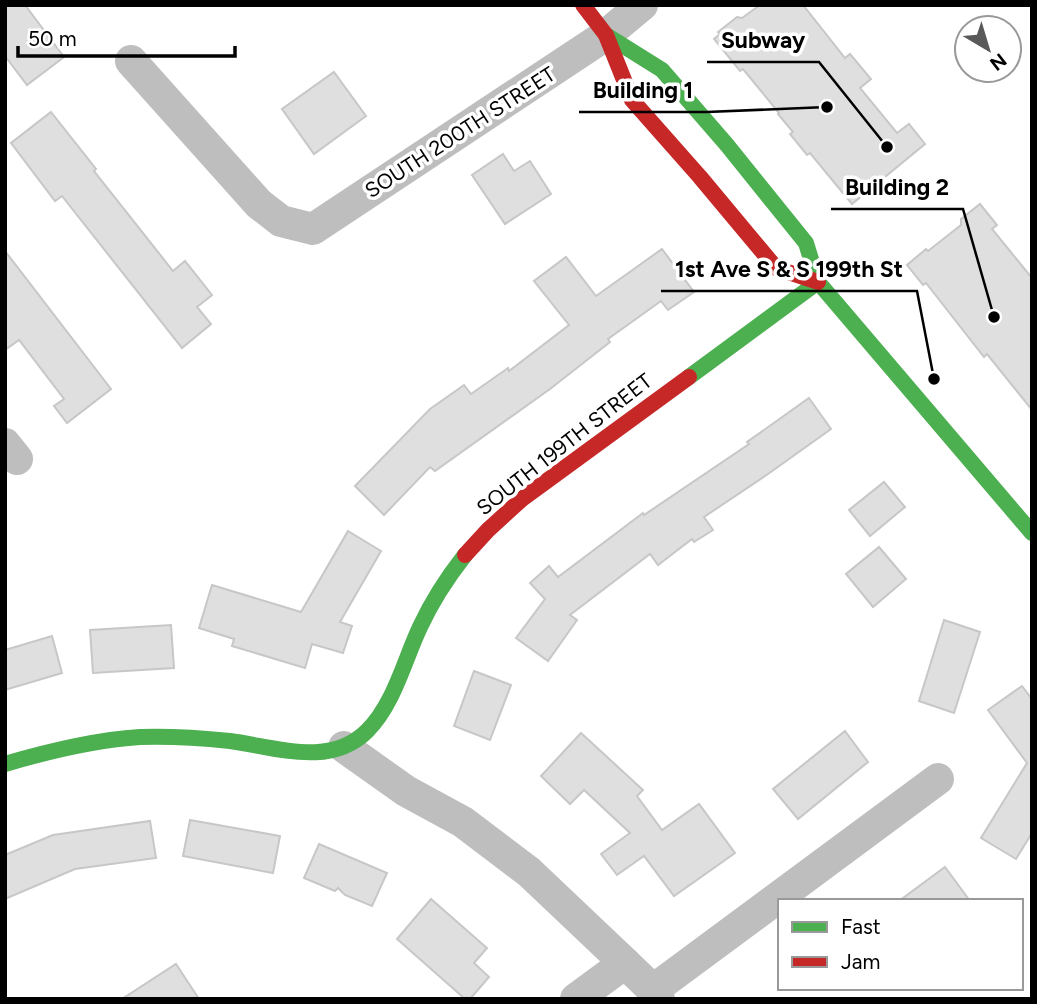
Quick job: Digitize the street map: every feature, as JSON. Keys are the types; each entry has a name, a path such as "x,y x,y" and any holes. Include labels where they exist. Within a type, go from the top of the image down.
{"main road":[{"path":"583,5 606,36 632,100 776,268 818,282"},
{"path":"606,36 662,70 727,145 806,243 818,282 1032,533"},
{"name":"SOUTH 199TH STREET","path":"344,747 369,729 381,712 437,592 482,535 540,484 685,378 762,327 818,282"},
{"path":"5,764 65,747 157,737 199,738 300,752 344,747"}],"street":[{"name":"SOUTH 200TH STREET","path":"131,61 259,204 281,221 313,229 606,36 642,5"},
{"path":"344,747 406,791 463,822 529,872 656,994 778,901"},
{"path":"781,899 938,779"},
{"path":"576,999 625,963"}],"building":[{"path":"5,5 25,5 64,57 27,85 5,56"},
{"path":"760,5 803,5 845,58 850,54 871,79 860,88 897,133 909,124 925,144 852,204 810,153 807,155 790,134 793,132 779,113 714,39 720,34 718,32 737,17 742,18"},
{"path":"334,72 366,116 314,154 282,109"},
{"path":"51,112 173,271 185,261 212,295 197,307 211,324 182,348 62,196 55,201 11,143"},
{"path":"503,154 514,171 530,161 551,194 505,224 472,175"},
{"path":"980,204 997,225 992,229 1032,278 1032,410 987,354 984,357 926,283 923,285 907,265 961,225 961,219"},
{"path":"662,249 694,292 668,310 661,301 608,339 610,342 550,389 435,471 430,467 384,515 355,486 430,409 464,385 471,394 508,368 509,371 569,325 534,281 566,257 596,296"},
{"path":"5,251 111,389 67,423 54,406 64,399 19,340 5,350"},
{"path":"809,398 831,429 704,517 713,530 694,542 692,539 658,565 650,554 570,615 577,620 548,661 516,638 545,599 530,583 549,566 558,577 643,513 644,515 749,444 747,442"},
{"path":"884,482 905,507 870,536 849,510"},
{"path":"348,531 381,551 340,622 352,626 343,653 312,644 305,668 232,646 234,639 199,628 212,585 301,612"},
{"path":"879,547 906,579 873,607 846,574"},
{"path":"944,620 980,632 954,713 919,701"},
{"path":"171,625 174,668 93,673 90,630"},
{"path":"52,636 62,673 5,690 5,650"},
{"path":"474,671 511,685 490,740 454,726"},
{"path":"1022,686 1032,699 1032,833 1016,859 981,838 1027,763 988,710"},
{"path":"845,731 868,762 798,819 773,789"},
{"path":"581,733 643,790 637,796 662,830 699,804 735,853 674,896 644,856 617,875 601,854 630,833 584,790 570,804 541,776"},
{"path":"190,820 280,836 273,873 183,856"},
{"path":"150,821 156,858 75,869 5,899 5,855 53,835"},
{"path":"319,844 387,873 372,906 345,895 338,888 335,891 304,878"},
{"path":"945,867 969,899 902,899"},
{"path":"431,899 487,948 474,963 489,977 470,999 465,999 397,939"},
{"path":"176,964 199,999 122,999"}],"traffic: fast":[{"path":"606,35 662,70 727,145 806,243 818,282 1032,533"},
{"path":"689,377 818,282"},
{"path":"5,764 72,747 140,737 230,741 302,752 336,749 352,742 367,731 384,708 430,608 465,555"}],"traffic: jam":[{"path":"583,5 606,35 632,100 776,268 818,282"},
{"path":"465,555 522,499 689,377"}],"place":[{"name":"Building 1","path":"827,107"},
{"name":"Subway","path":"887,147"},
{"name":"Building 2","path":"994,317"},
{"name":"1st Ave S & S 199th St","path":"934,379"}]}
